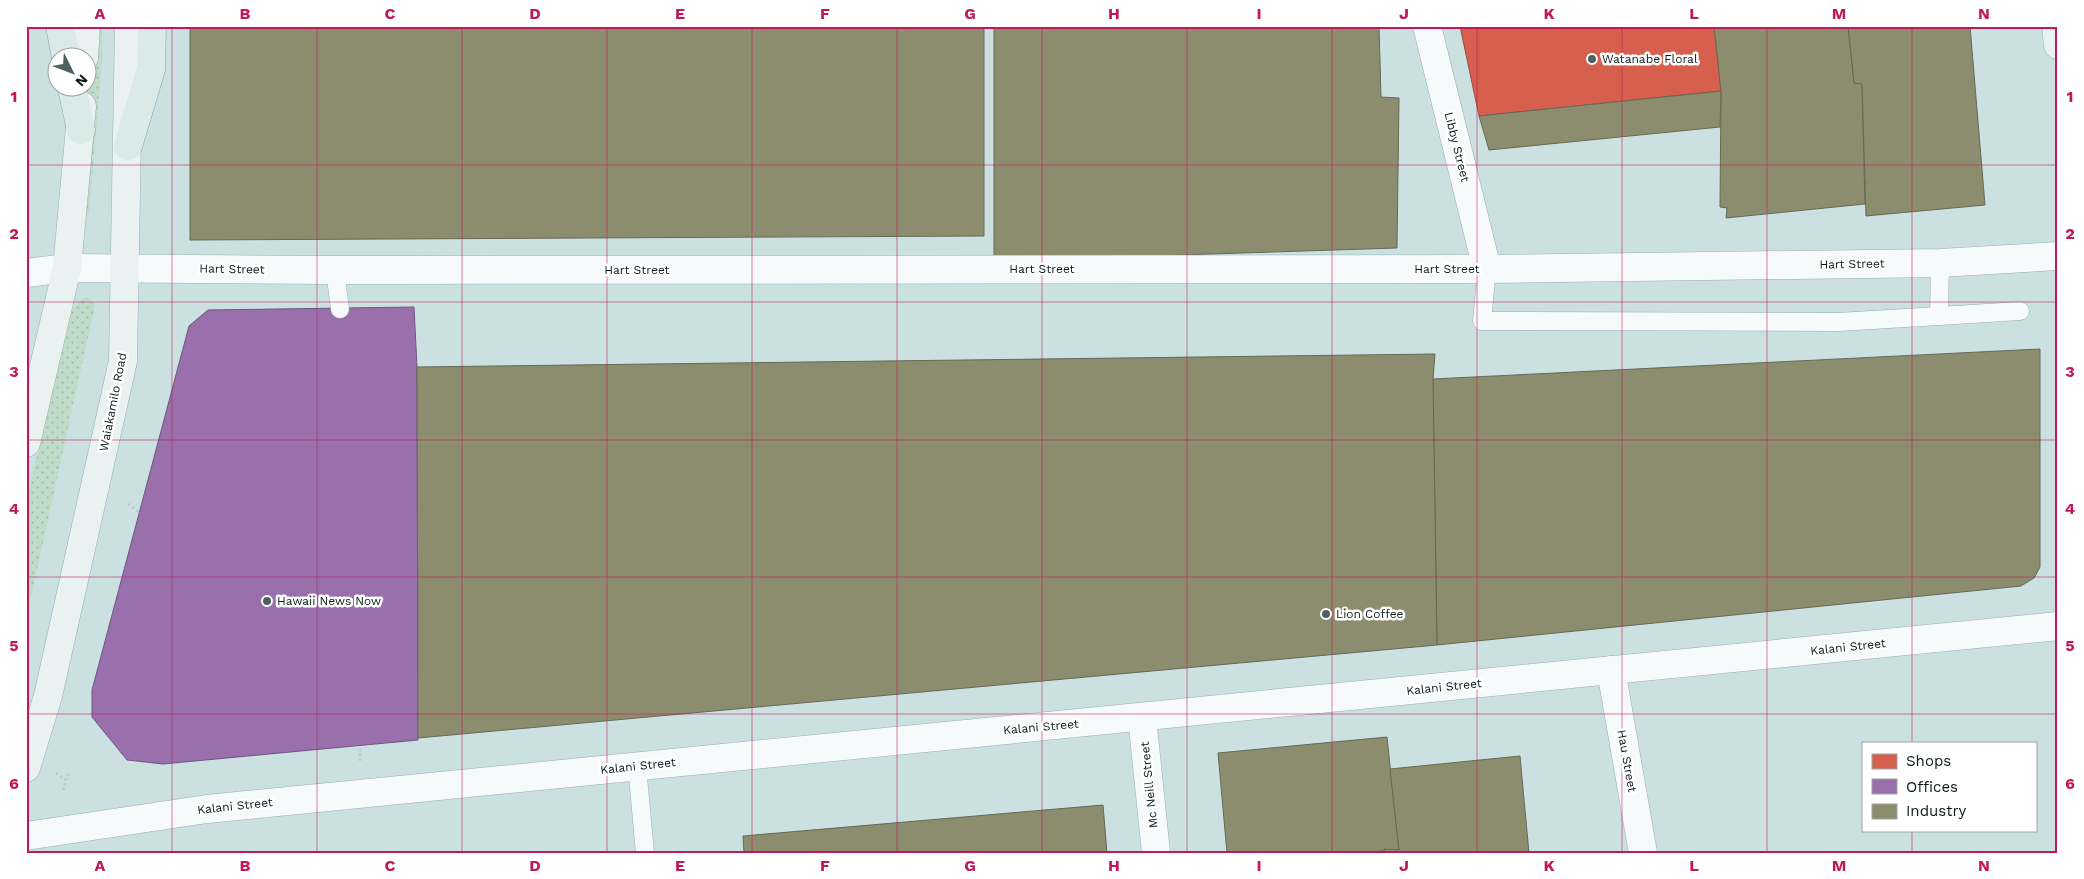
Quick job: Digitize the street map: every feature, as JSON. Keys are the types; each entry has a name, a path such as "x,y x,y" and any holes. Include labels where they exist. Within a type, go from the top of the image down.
{"main road":[{"path":"60,26 64,48"},
{"path":"85,48 86,26"},
{"name":"Waiakamilo Road","path":"26,768 48,696 123,361 129,26"},
{"path":"128,146 151,69 152,26"},
{"path":"2056,26 2058,45"},
{"path":"74,98 81,130"},
{"path":"26,442 67,268 83,98"}],"street":[{"name":"Libby Street","path":"1427,26 1487,269"},
{"name":"Hart Street","path":"26,273 67,268 335,270 1487,269 1940,263 2058,256"},
{"name":"Kalani Street","path":"26,836 207,809 2058,626"},
{"name":"Hau Street","path":"1611,670 1643,853"},
{"name":"Mc Neill Street","path":"1142,717 1156,853"}],"lane":[{"path":"1939,316 1940,263"},
{"path":"1487,269 1482,322 1838,322 2020,311"},
{"path":"335,270 340,309"},
{"path":"636,766 645,853"}],"path":[{"path":"128,504 140,513"},
{"path":"360,746 360,761"},
{"path":"56,773 66,780"},
{"path":"63,790 68,774"}],"green space":[{"path":"88,26 102,26 102,62 89,214 86,217 81,217 85,98 98,98 98,48 88,48"},
{"path":"82,298 88,298 95,305 26,620 26,504 68,317"}],"building: Shops":[{"name":"Watanabe Floral","path":"1460,26 1714,26 1721,91 1479,116"}],"building: Offices":[{"name":"Hawaii News Now","path":"414,307 417,367 418,740 163,764 127,760 92,717 92,690 189,326 208,310"}],"building: Industry":[{"path":"190,26 984,26 984,236 190,240"},
{"path":"994,26 1379,26 1381,97 1399,98 1397,248 994,261"},
{"path":"1714,26 1848,26 1854,83 1862,84 1865,204 1726,218 1727,208 1720,207 1721,91"},
{"path":"1848,26 1970,26 1985,205 1866,216 1862,84 1854,83"},
{"path":"1721,91 1720,127 1489,150 1479,116"},
{"path":"2040,349 2040,567 2034,578 2021,586 1437,645 1433,379"},
{"path":"1435,354 1433,379 1437,645 418,738 417,367"},
{"path":"1387,737 1399,850 1350,853 1227,853 1218,753"},
{"path":"1520,756 1529,853 1385,853 1384,849 1399,850 1390,769"},
{"path":"1103,805 1107,853 744,853 743,836"}],"place":[{"name":"Watanabe Floral","path":"1592,59"},
{"name":"Hawaii News Now","path":"267,601"},
{"name":"Lion Coffee","path":"1326,614"}]}
